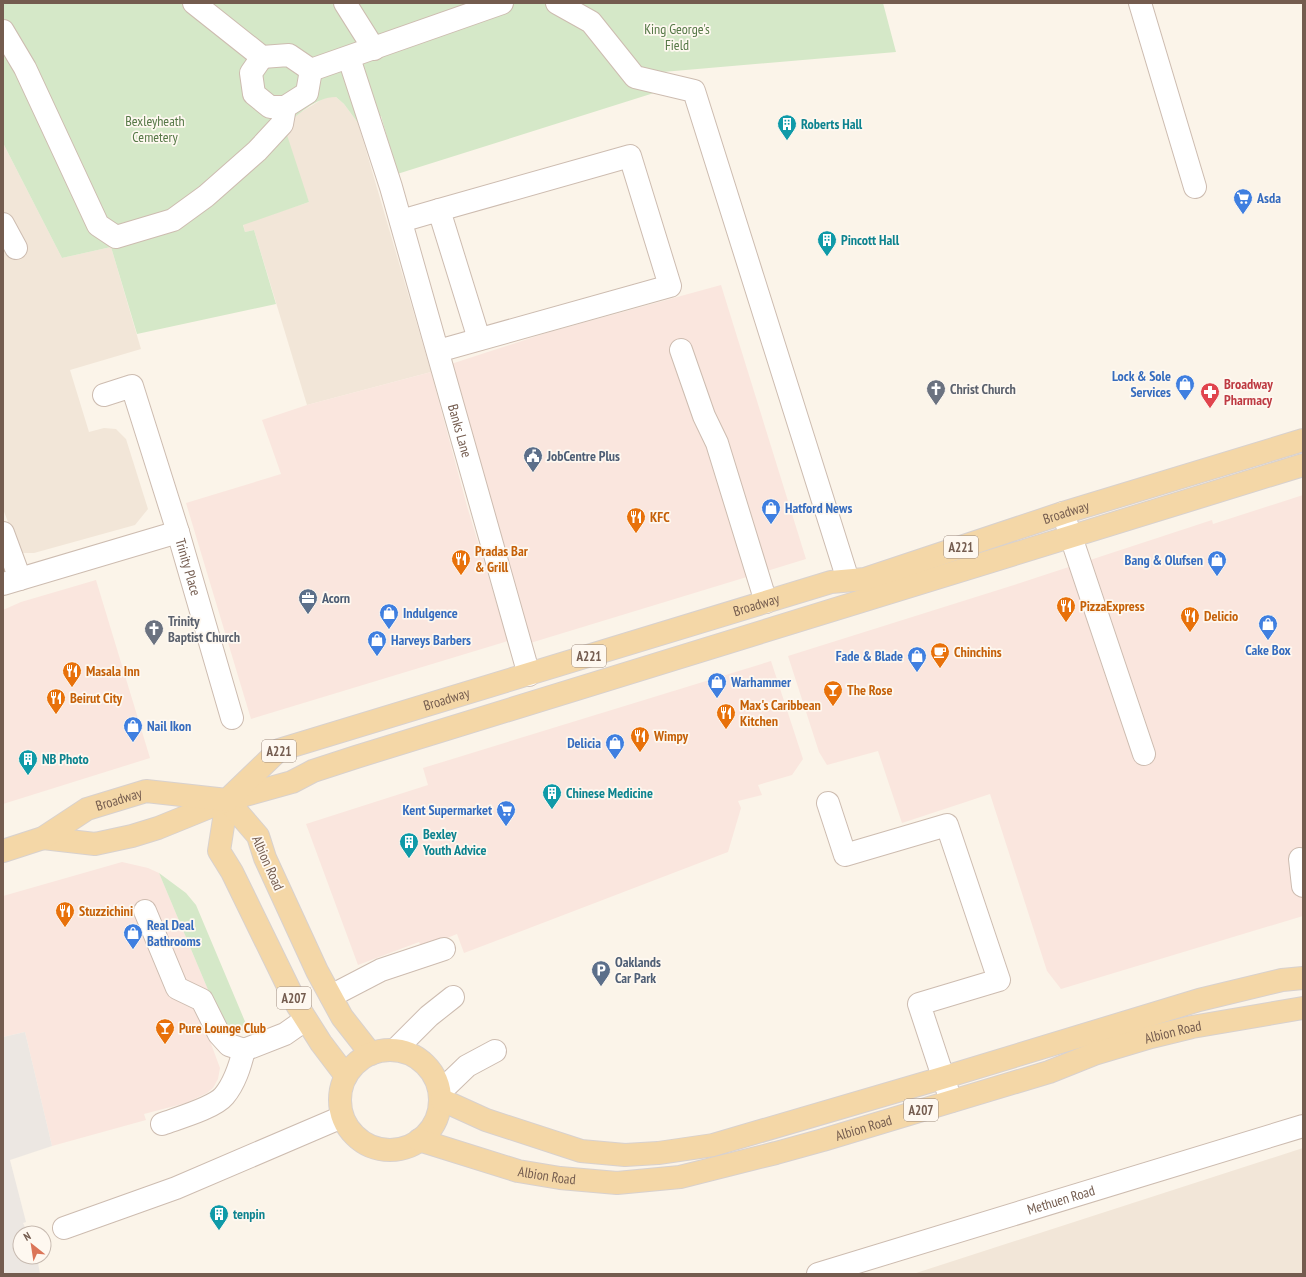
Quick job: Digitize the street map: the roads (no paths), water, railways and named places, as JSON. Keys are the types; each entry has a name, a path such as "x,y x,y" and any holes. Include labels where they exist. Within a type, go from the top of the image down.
{"main road":[{"name":"Broadway","path":"227,800 279,750 831,582 865,579 1063,513 1303,440"},
{"name":"Broadway","path":"43,838 95,844 158,828 227,800 292,782 313,771 580,687 1303,466"},
{"name":"Broadway","path":"3,851 43,838 87,809 146,791 227,800"},
{"name":"Albion Road","path":"227,800 258,836 284,898 331,996 342,1017 371,1054"},
{"name":"A207","path":"227,800 219,851 232,872 305,1020 346,1076"},
{"name":"Albion Road","path":"441,1096 486,1120 581,1151 625,1155 658,1153 713,1145 942,1078 1199,1000 1270,982 1303,978"},
{"name":"Albion Road","path":"419,1140 518,1171 560,1178 617,1183 680,1177 776,1153 1049,1072 1094,1054 1151,1037 1192,1027 1303,1008"},
{"path":"386,1050 395,1050 415,1056 427,1065 435,1078 441,1096 436,1119 430,1131 419,1140 403,1148 391,1150 374,1148 358,1139 347,1126 342,1117 340,1093 346,1076 356,1063 371,1054 386,1050"}],"street":[{"path":"194,3 262,57 289,55 311,70"},
{"path":"345,3 374,48"},
{"path":"311,70 349,58 502,3"},
{"path":"557,3 591,22 635,77 694,90 848,580"},
{"path":"1140,3 1195,187"},
{"path":"3,31 25,68 98,226 116,237 173,220 206,196 256,151 282,124 285,107"},
{"path":"262,57 251,73 254,94 270,107 285,107 307,92 311,70"},
{"name":"Banks Lane","path":"349,58 391,187 528,675"},
{"path":"401,222 630,156 670,286 438,351"},
{"path":"439,210 479,339"},
{"path":"3,224 16,248"},
{"path":"681,350 704,416 717,443 766,602"},
{"name":"Trinity Place","path":"104,396 132,386 178,532 232,718"},
{"path":"1063,513 1144,754"},
{"name":"Trinity Place","path":"11,581 178,532"},
{"path":"3,533 11,581"},
{"path":"828,803 845,855 947,825 999,980 920,1004 942,1078 951,1101"},
{"path":"1300,859 1303,886"},
{"path":"145,911 177,988 202,1000 219,1034 229,1045 244,1050 285,1034 305,1020"},
{"path":"331,996 381,970 444,949"},
{"path":"395,1050 429,1016 453,997"},
{"path":"162,1124 212,1104 224,1097 234,1081 244,1050"},
{"path":"441,1096 467,1066 495,1051"},
{"path":"64,1228 176,1188 342,1117"},
{"name":"Methuen Road","path":"818,1274 1303,1126"}],"place":[{"name":"Roberts Hall","path":"787,141"},
{"name":"Asda","path":"1243,215"},
{"name":"Pincott Hall","path":"827,257"},
{"name":"Lock & Sole Services","path":"1185,401"},
{"name":"Christ Church","path":"936,406"},
{"name":"Broadway Pharmacy","path":"1210,409"},
{"name":"JobCentre Plus","path":"533,473"},
{"name":"Hatford News","path":"771,525"},
{"name":"KFC","path":"636,534"},
{"name":"Pradas Bar & Grill","path":"461,576"},
{"name":"Bang & Olufsen","path":"1217,577"},
{"name":"Acorn","path":"308,615"},
{"name":"PizzaExpress","path":"1066,623"},
{"name":"Indulgence","path":"389,630"},
{"name":"Delicio","path":"1190,633"},
{"name":"Cake Box","path":"1268,641"},
{"name":"Trinity Baptist Church","path":"154,646"},
{"name":"Harveys Barbers","path":"377,657"},
{"name":"Chinchins","path":"940,669"},
{"name":"Fade & Blade","path":"917,673"},
{"name":"Masala Inn","path":"72,688"},
{"name":"Warhammer","path":"717,699"},
{"name":"The Rose","path":"833,707"},
{"name":"Beirut City","path":"56,715"},
{"name":"Max's Caribbean Kitchen","path":"726,730"},
{"name":"Nail Ikon","path":"133,743"},
{"name":"Wimpy","path":"640,753"},
{"name":"Delicia","path":"615,760"},
{"name":"NB Photo","path":"28,776"},
{"name":"Chinese Medicine","path":"552,810"},
{"name":"Kent Supermarket","path":"506,827"},
{"name":"Bexley Youth Advice","path":"409,859"},
{"name":"Stuzzichini","path":"65,928"},
{"name":"Real Deal Bathrooms","path":"133,950"},
{"name":"Oaklands Car Park","path":"601,987"},
{"name":"Pure Lounge Club","path":"165,1045"},
{"name":"tenpin","path":"219,1231"}],"park label":[{"name":"King George's Field","path":"677,38"},
{"name":"Bexleyheath Cemetery","path":"155,130"}]}
